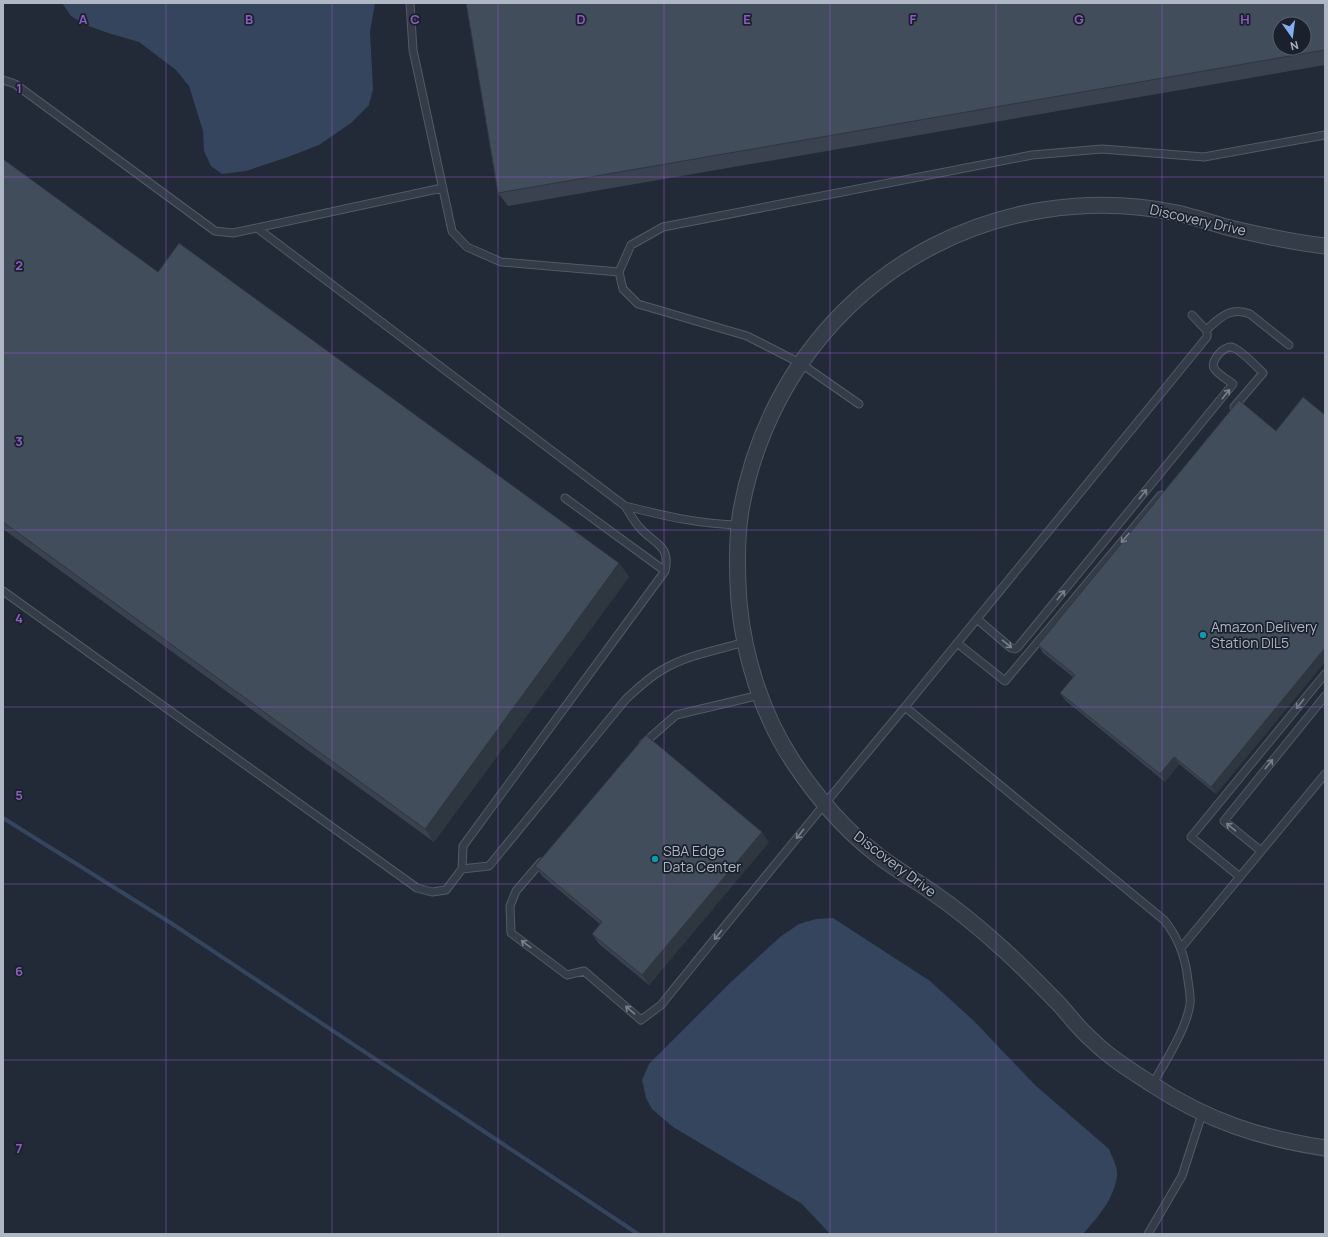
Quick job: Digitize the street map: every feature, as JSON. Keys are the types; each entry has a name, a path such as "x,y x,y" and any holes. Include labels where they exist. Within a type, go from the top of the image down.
{"street":[{"name":"Discovery Drive","path":"1325,246 1277,239 1176,213 1142,207 1081,206 1047,209 990,222 959,233 929,248 904,262 862,295 831,324 800,363 789,380 758,444 742,505 737,556 741,622 760,695 777,734 792,760 824,803 843,825 874,852 939,897 990,938 1025,969 1091,1040 1128,1069 1166,1094 1202,1114 1236,1128 1270,1138 1325,1148"}],"lane":[{"path":"410,3 413,50 452,231 467,247 501,262 619,272"},
{"path":"3,88 5,81 15,84 215,231 233,233 442,188"},
{"path":"859,404 800,363 747,336 638,304 622,289 619,272 631,245 663,227 1032,155 1102,149 1204,157 1325,135"},
{"path":"3,591 417,888 432,892 446,890 462,869 463,846 665,571 667,562 666,554 663,547 639,528 625,506 257,228"},
{"path":"1206,330 1227,313 1236,311 1246,312 1289,345"},
{"path":"547,855 516,891 510,906 511,933 567,975 584,971 641,1020 661,1004 789,849 824,803 1207,338 1208,332 1192,315"},
{"path":"977,619 1011,648 1015,649 1018,647 1233,384 1215,370 1213,365 1224,348 1230,347 1235,348 1263,373 1228,415"},
{"path":"957,643 1005,681 1167,488"},
{"path":"564,498 665,571"},
{"path":"625,506 688,521 740,525"},
{"path":"462,869 489,866 626,699 645,682 662,670 682,661 745,642"},
{"path":"1240,877 1191,837 1325,674"},
{"path":"634,752 676,715 760,695"},
{"path":"1261,851 1224,821 1325,696"},
{"path":"905,706 1164,920 1175,936 1185,961 1190,1005 1176,1042 1152,1085"},
{"path":"1181,948 1325,774"},
{"path":"1148,1234 1182,1176 1202,1114"}],"water":[{"path":"62,3 375,3 370,32 373,89 369,105 351,123 319,145 246,171 222,174 211,166 204,151 203,131 189,86 176,70 139,42 86,25 71,16"},
{"path":"833,918 930,981 974,1021 1035,1085 1109,1149 1117,1169 1113,1192 1094,1221 1083,1234 830,1234 802,1204 673,1127 652,1109 646,1098 642,1080 649,1064 731,982 780,937 799,924 816,919"}],"building":[{"path":"466,3 1325,3 1325,50 1312,52 1312,16 1272,16 1272,56 1290,56 498,193"},
{"path":"3,159 158,272 179,243 619,563 425,829 3,522"},
{"name":"Amazon Delivery Station DIL5","path":"1303,397 1325,415 1325,648 1211,787 1174,757 1160,774 1060,693 1075,675 1038,645 1239,400 1276,431"},
{"name":"SBA Edge Data Center","path":"646,735 762,832 642,975 592,934 602,922 535,866"}],"waterway":[{"path":"3,818 171,923 638,1234"}],"place":[{"name":"Amazon Delivery Station DIL5","path":"1203,635"},
{"name":"SBA Edge Data Center","path":"655,859"}]}
